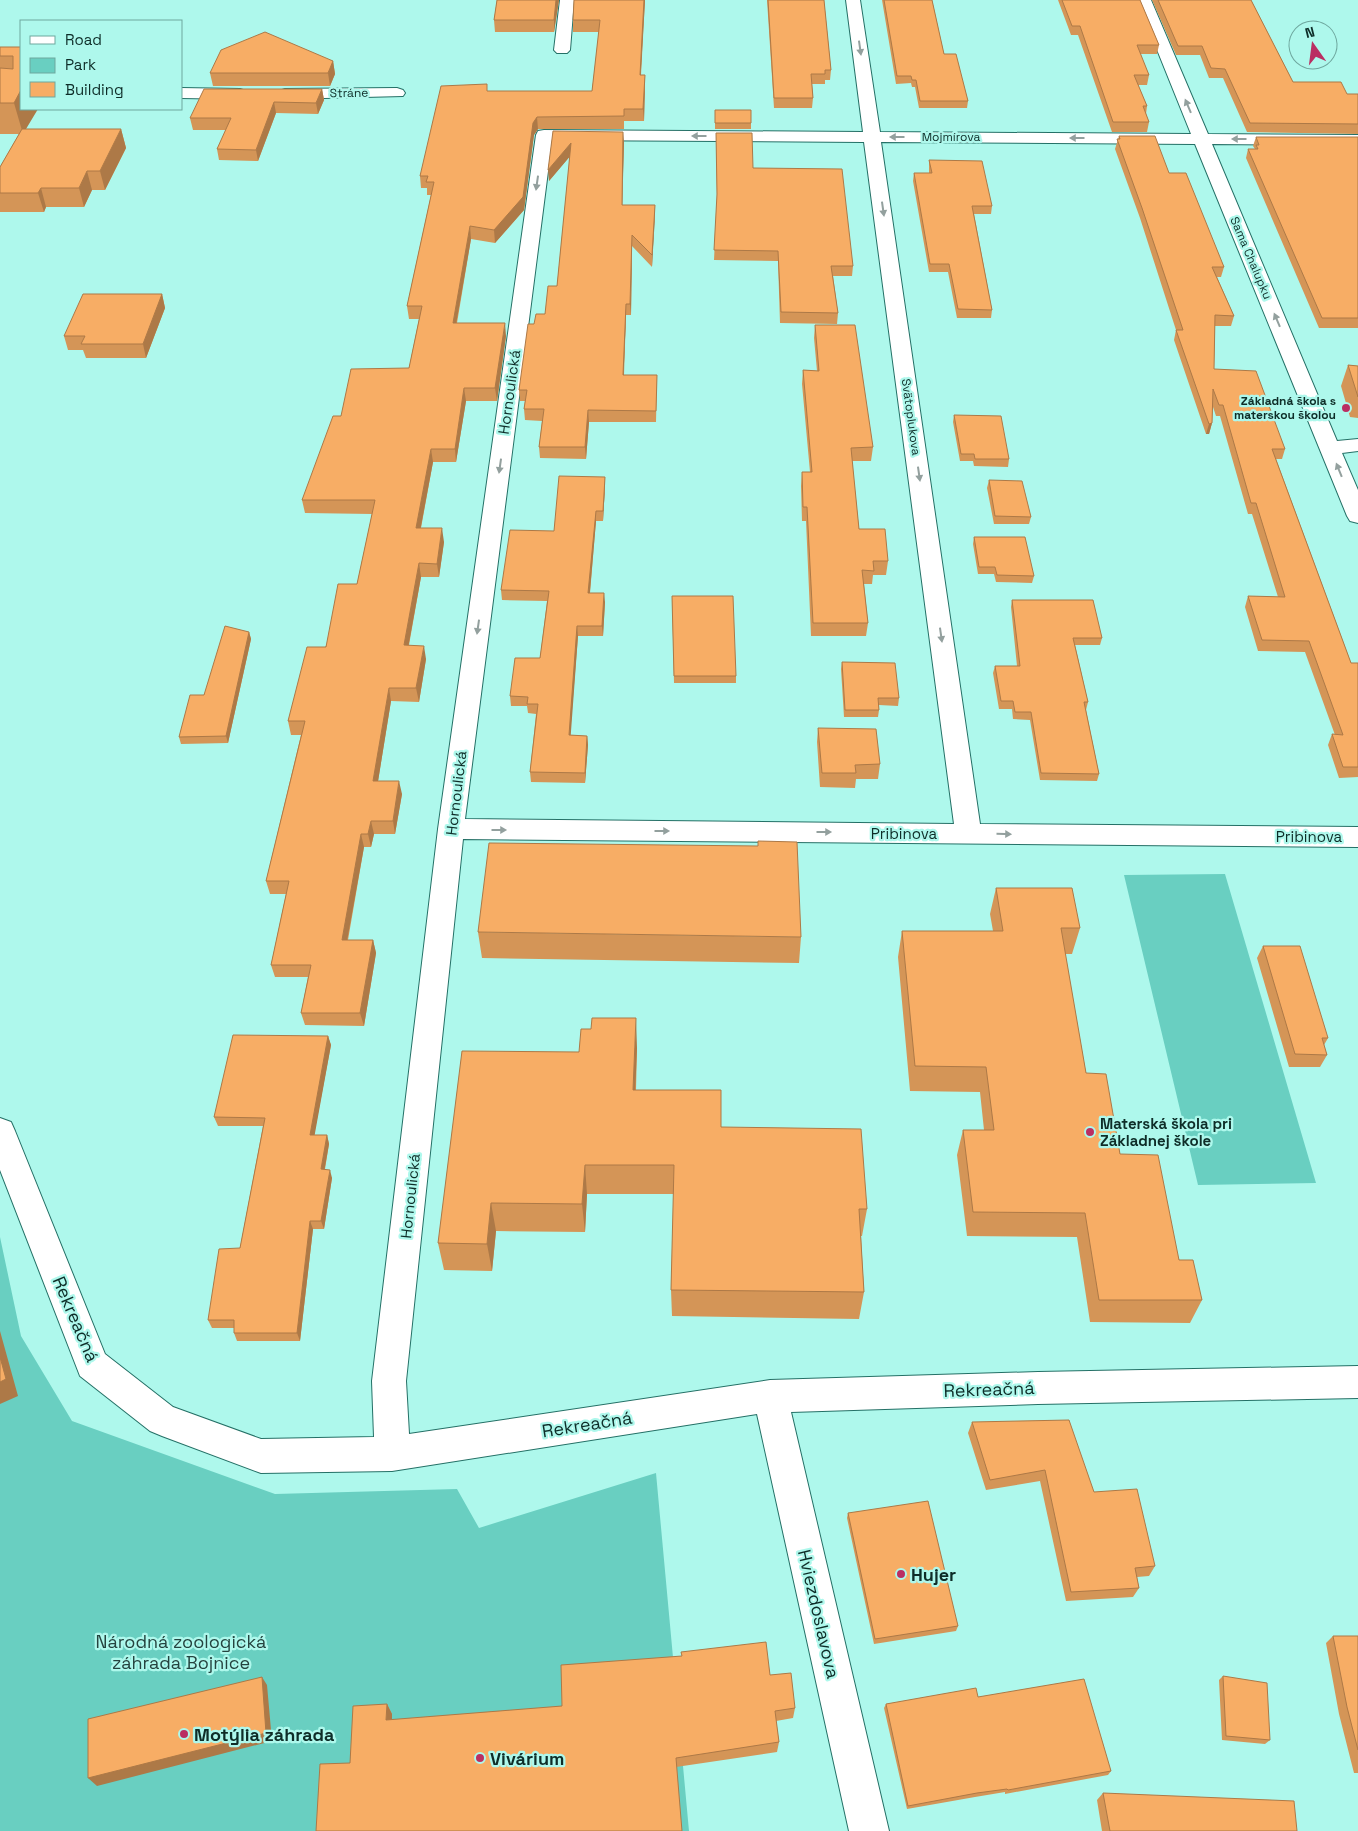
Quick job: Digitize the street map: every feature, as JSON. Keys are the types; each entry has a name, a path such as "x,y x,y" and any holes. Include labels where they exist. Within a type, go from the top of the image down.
{"street":[{"path":"562,50 568,0"},
{"name":"Svätoplukova","path":"853,0 968,833"},
{"name":"Sama Chalupku","path":"1144,0 1358,516"},
{"name":"Stráne","path":"182,93 397,93"},
{"name":"Mojmírova","path":"544,135 1358,140"},
{"name":"Hornoulická","path":"392,1454 389,1381 451,829 544,135"},
{"path":"1330,448 1358,445"},
{"name":"Pribinova","path":"451,829 1358,837"},
{"name":"Rekreačná","path":"0,1131 92,1365 162,1419 261,1456 392,1454 770,1396 1358,1382"},
{"name":"Hviezdoslavova","path":"770,1396 869,1831"}],"green space":[{"path":"1225,874 1316,1183 1198,1185 1124,875"},
{"name":"Národná zoologická záhrada Bojnice","path":"0,1237 21,1336 72,1421 275,1494 457,1489 479,1528 656,1473 689,1831 0,1831"}],"building":[{"path":"497,0 556,0 554,20 494,20"},
{"path":"574,0 644,0 640,75 645,75 643,109 624,109 624,116 537,117 533,123 523,197 494,230 470,226 453,323 505,323 495,388 464,388 455,449 431,449 416,528 442,528 437,564 419,563 404,645 424,646 416,688 389,688 373,781 399,781 393,821 371,821 368,834 361,834 342,940 373,940 360,1013 301,1013 311,965 271,965 289,881 266,881 305,721 288,721 307,647 326,647 338,584 357,584 375,500 302,500 333,416 341,416 351,369 409,368 422,306 407,306 434,182 426,182 428,176 420,176 441,86 487,84 487,91 592,91 600,20 573,20"},
{"path":"768,0 824,0 831,70 825,70 825,74 811,74 813,98 774,98"},
{"path":"884,0 932,0 944,54 956,54 968,101 920,101 916,80 912,80 911,76 897,76"},
{"path":"1062,0 1140,0 1159,45 1137,45 1149,75 1134,75 1147,106 1143,106 1149,122 1113,122 1080,26 1072,26"},
{"path":"1158,0 1251,0 1293,82 1341,82 1347,94 1358,94 1358,124 1250,123 1225,69 1211,68 1202,46 1178,46"},
{"path":"265,32 333,61 328,73 210,73 221,50"},
{"path":"0,47 20,47 20,92 14,103 0,103 0,68 13,69 13,56 0,56"},
{"path":"204,89 322,89 316,103 274,102 256,150 217,149 231,118 190,118"},
{"path":"715,110 751,110 751,123 715,123"},
{"path":"22,129 121,129 100,171 87,171 79,188 41,188 38,193 0,193 0,167"},
{"path":"553,131 623,132 622,205 655,205 652,255 632,235 630,304 626,304 623,375 657,375 656,411 588,410 585,447 539,447 544,409 524,409 527,390 519,390 528,324 534,324 536,314 545,314 548,286 557,286 571,143 548,170"},
{"path":"716,133 752,133 753,168 842,169 853,266 831,266 838,313 781,312 778,251 714,250 717,194"},
{"path":"1119,136 1155,136 1169,173 1186,173 1224,267 1212,267 1234,316 1215,315 1214,369 1256,371 1285,449 1272,449 1351,663 1358,663 1358,767 1343,767 1332,734 1343,735 1309,641 1262,640 1248,596 1285,597 1256,503 1251,503 1223,405 1219,405 1213,389 1212,423 1209,424 1176,330 1183,330 1117,139 1120,139"},
{"path":"1256,137 1358,137 1358,318 1322,318 1248,149 1258,149 1256,145 1259,145"},
{"path":"929,160 982,161 992,206 972,206 992,310 958,309 949,264 930,264 914,173 932,173"},
{"path":"83,294 162,294 143,344 81,344 85,336 64,336"},
{"path":"815,325 855,325 873,447 851,448 859,529 885,529 888,561 873,561 874,571 862,570 868,623 813,623 807,507 803,507 802,472 812,472 803,370 819,371"},
{"path":"1348,365 1358,366 1358,397"},
{"path":"954,415 1001,416 1009,459 975,459 974,454 961,454"},
{"path":"559,476 605,477 603,511 596,511 588,593 604,593 602,626 577,626 569,735 587,736 585,773 530,772 538,704 527,704 528,697 510,696 515,658 540,658 549,591 501,590 510,530 554,531"},
{"path":"989,480 1022,481 1031,517 995,516"},
{"path":"974,537 1025,537 1034,576 997,575 995,567 979,567"},
{"path":"672,596 733,596 736,676 674,676"},
{"path":"1012,600 1093,600 1102,638 1073,638 1088,702 1084,702 1099,774 1041,773 1031,712 1015,712 1013,701 1001,701 995,666 1020,666"},
{"path":"225,626 249,632 226,736 179,737 190,695 204,695"},
{"path":"842,662 895,663 899,698 878,698 879,710 845,710"},
{"path":"818,728 876,729 880,764 855,765 856,773 822,773"},
{"path":"758,841 797,842 801,937 478,932 489,843 758,846"},
{"path":"996,888 1072,888 1080,928 1061,928 1086,1073 1106,1074 1120,1154 1158,1155 1179,1260 1193,1260 1202,1300 1099,1300 1085,1213 973,1212 963,1130 994,1130 986,1067 915,1066 902,931 1003,931"},
{"path":"1263,946 1300,946 1328,1038 1322,1038 1327,1055 1295,1054"},
{"path":"592,1018 636,1018 633,1090 721,1090 721,1127 861,1129 867,1209 859,1209 864,1292 671,1290 674,1165 585,1165 582,1204 491,1203 487,1244 438,1243 462,1051 579,1052 581,1029 591,1029"},
{"path":"233,1035 328,1036 310,1135 327,1135 321,1169 330,1170 321,1221 310,1221 297,1333 234,1333 234,1320 208,1320 219,1249 240,1248 265,1118 214,1117"},
{"path":"0,1357 6,1379 0,1382"},
{"path":"1069,1420 1094,1492 1137,1489 1155,1566 1135,1568 1139,1588 1071,1592 1045,1470 990,1480 972,1422"},
{"name":"Hujer","path":"928,1501 958,1626 875,1639 848,1513"},
{"path":"1333,1636 1358,1636 1358,1750 1347,1707"},
{"path":"766,1642 770,1675 791,1673 795,1708 775,1711 779,1742 676,1758 682,1831 316,1831 320,1764 350,1763 353,1706 387,1704 386,1720 562,1706 561,1665 682,1656 681,1652"},
{"path":"1223,1676 1267,1683 1270,1740 1226,1736"},
{"name":"Motýlia záhrada","path":"262,1677 266,1733 88,1778 88,1719"},
{"path":"1084,1679 1111,1771 908,1806 886,1704 976,1688 978,1697"},
{"path":"1103,1793 1294,1801 1297,1831 1110,1831"}],"place":[{"name":"Základná škola s materskou školou","path":"1346,408"},
{"name":"Materská škola pri Základnej škole","path":"1090,1132"},
{"name":"Hujer","path":"901,1574"},
{"name":"Motýlia záhrada","path":"184,1734"},
{"name":"Vivárium","path":"480,1758"}]}
